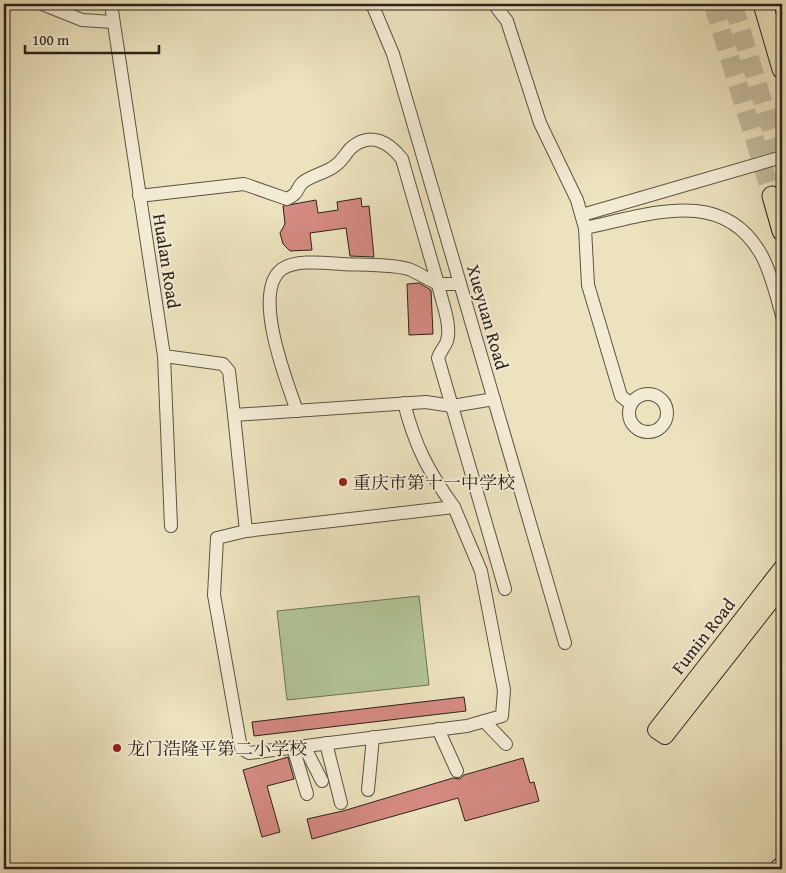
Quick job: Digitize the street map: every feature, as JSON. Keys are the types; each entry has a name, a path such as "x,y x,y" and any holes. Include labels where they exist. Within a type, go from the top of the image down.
{"highway":[{"path":"763,4 782,69"},
{"path":"772,196 782,231"}],"main road":[{"name":"Fumin Road","path":"782,568 660,733 782,586"}],"street":[{"path":"42,4 82,20 113,22"},
{"name":"Hualan Road","path":"111,4 164,356 172,526"},
{"name":"Xueyuan Road","path":"372,4 393,54 565,643"},
{"path":"494,4 507,21 540,123 577,200 585,228 588,285 621,396 631,404"},
{"path":"139,196 244,184 287,199 297,194 302,184 337,165 350,149 362,140 377,140 393,147 402,159 438,284 448,331 447,342 440,350 438,358 505,590"},
{"path":"582,215 782,157"},
{"path":"585,228 689,209 718,216 744,232 756,245 770,276 782,316"},
{"path":"297,411 279,359 268,300 274,279 282,270 293,264 328,263 409,269 438,284 460,284"},
{"path":"164,356 223,364 229,371 246,531"},
{"path":"234,416 404,403 426,402 452,406 494,399"},
{"path":"404,403 414,439 424,463 454,507 481,571 504,690 502,716 438,729 299,747 249,753 241,748 214,595 217,538 246,531 454,507"},
{"path":"484,721 506,744"},
{"path":"438,729 457,771"},
{"path":"368,790 374,737"},
{"path":"326,743 341,803"},
{"path":"299,747 322,781"},
{"path":"299,747 307,794"}],"green space":[{"path":"419,596 429,685 287,700 277,611"}],"building":[{"path":"361,198 362,207 369,206 374,257 350,256 346,228 310,233 312,250 290,251 283,244 280,233 285,224 283,206 316,200 318,213 338,210 337,202"},
{"path":"419,283 431,290 433,334 409,335 407,284"},
{"path":"464,697 466,711 254,736 252,722"},
{"path":"288,757 294,779 267,786 280,832 262,837 243,770"},
{"path":"523,758 530,783 534,782 539,801 465,821 458,798 312,839 307,819 343,811 453,778 460,779 464,775"}],"tunnel":[{"path":"713,4 772,196"},
{"path":"733,4 782,165"}],"place":[{"name":"重庆市第十一中学校","path":"343,482"},
{"name":"龙门浩隆平第二小学校","path":"117,748"}]}
